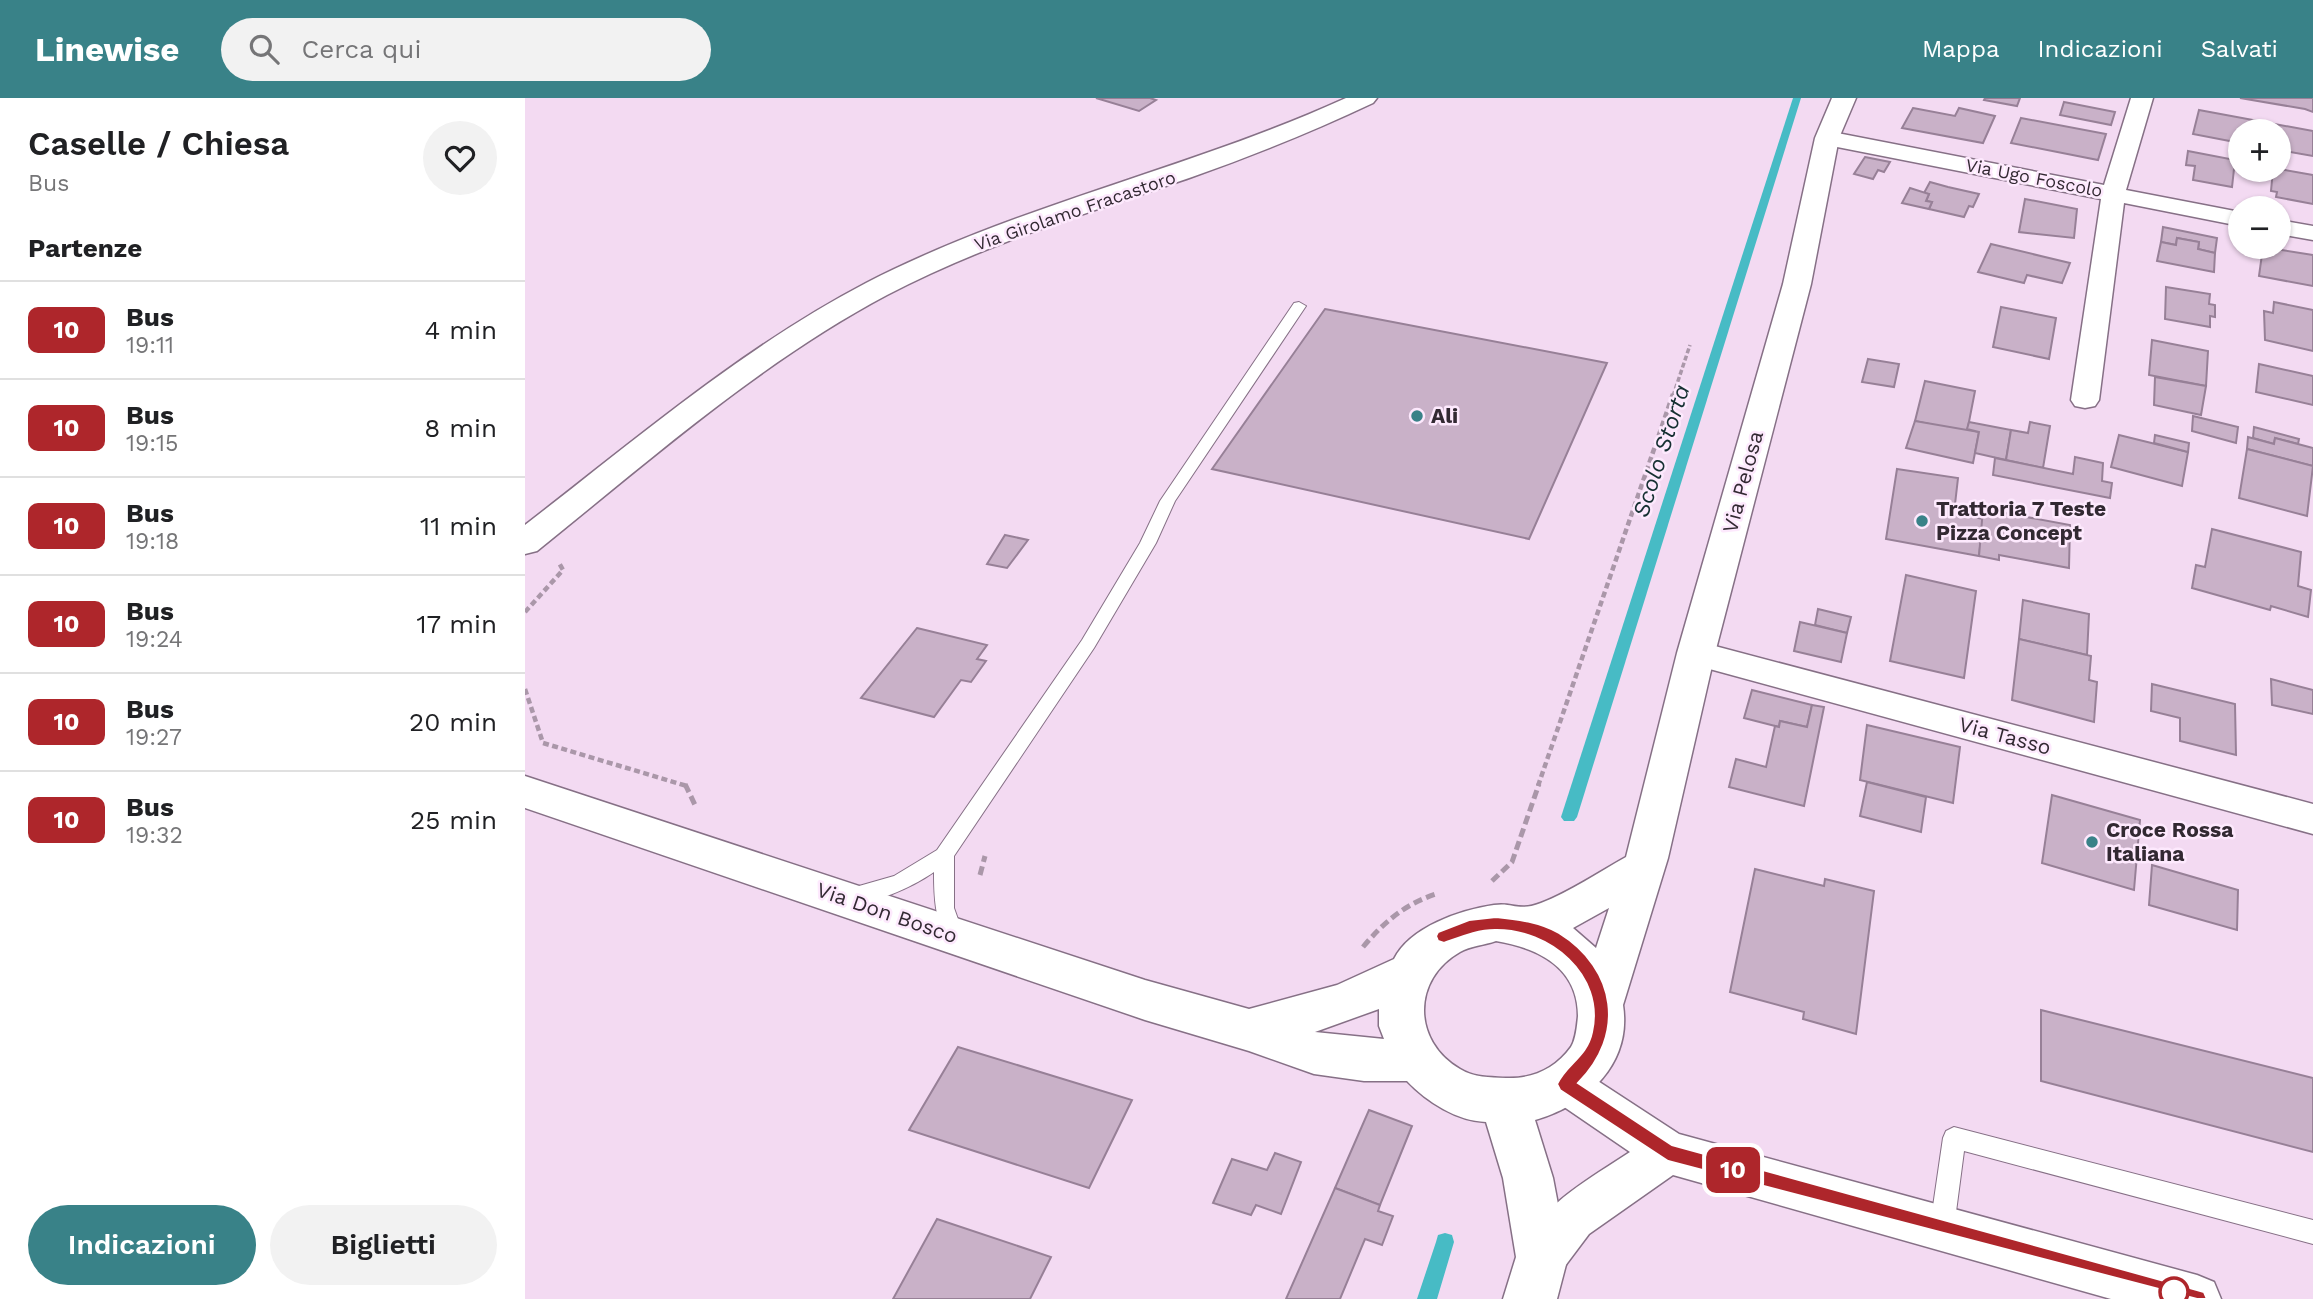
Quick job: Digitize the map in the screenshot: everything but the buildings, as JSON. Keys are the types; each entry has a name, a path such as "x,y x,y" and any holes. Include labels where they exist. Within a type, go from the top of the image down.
{"main road":[{"name":"Via Girolamo Fracastoro","path":"525,542 759,360 877,289 996,236 1207,165 1329,116 1365,98"},
{"name":"Via Pelosa","path":"1602,1001 1643,868 1696,653 1797,284 1827,138 1845,98"},
{"name":"Via Don Bosco","path":"525,792 1145,1000 1249,1030 1314,1053 1364,1060 1416,1060"},
{"path":"1524,927 1559,915 1643,868"},
{"path":"1496,923 1524,927 1552,937 1574,954 1592,975 1602,1001 1601,1032 1589,1061 1566,1084 1537,1098 1505,1103 1471,1098 1440,1083 1416,1060 1402,1032 1399,1002 1408,974 1423,953 1444,936 1469,926 1496,923"},
{"path":"1249,1030 1345,1003 1408,974"},
{"path":"1505,1103 1528,1178 1536,1278"}],"street":[{"path":"2085,400 2113,194 2142,98"},
{"name":"Via Ugo Foscolo","path":"1827,138 2228,217"},
{"path":"2291,229 2313,233"},
{"name":"Via Tasso","path":"1696,653 2313,819"},
{"path":"1566,1084 1668,1152 2197,1299"},
{"path":"1536,1278 1572,1218 1668,1152"}],"lane":[{"path":"844,898 887,888 916,876 944,855 1088,644 1149,543 1168,502 1299,306"},
{"path":"944,855 944,908 954,936"},
{"path":"1943,1227 1954,1138 2313,1232"}],"path":[{"path":"1504,885 1486,885 1501,875 1512,862 1690,345"},
{"path":"525,612 563,569 561,564 552,560"},
{"path":"525,689 544,743 687,785 698,813"},
{"path":"979,881 983,858 990,846"},
{"path":"1355,956 1385,920 1425,897 1446,891"}],"waterway":[{"name":"Scolo Storta","path":"1569,817 1797,98"},
{"name":"Scolo Storta","path":"1427,1299 1445,1242"}],"bus line":[{"name":"10","path":"1444,936 1469,926 1496,923 1524,927 1552,937 1574,954 1592,975 1602,1001 1601,1032 1589,1061 1566,1084 1668,1152 2197,1299"}],"place":[{"name":"Ali","path":"1417,416"},
{"name":"Trattoria 7 Teste Pizza Concept","path":"1922,521"},
{"name":"Croce Rossa Italiana","path":"2092,842"}]}
